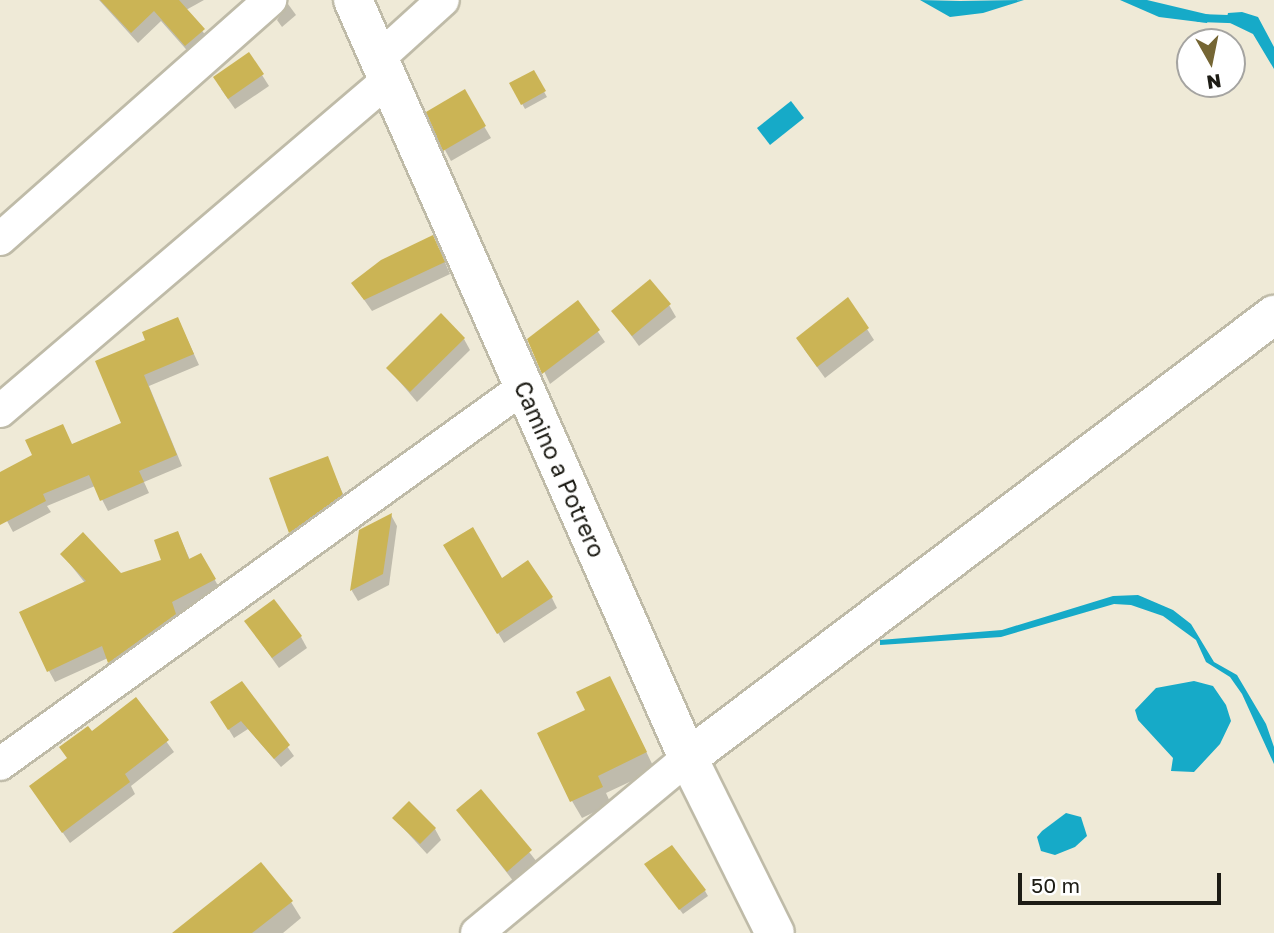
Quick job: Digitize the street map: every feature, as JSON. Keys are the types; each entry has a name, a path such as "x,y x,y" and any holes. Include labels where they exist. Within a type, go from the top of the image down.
{"street":[{"path":"0,239 270,0"},
{"name":"Camino a Potrero","path":"353,0 688,758 775,933"},
{"path":"0,411 384,69 443,0"},
{"path":"477,933 688,758 1274,315"},
{"path":"0,764 524,387"}],"water":[{"path":"920,0 1024,0 983,13 950,17"},
{"path":"1120,0 1147,0 1210,15 1207,23 1159,17"},
{"path":"1242,12 1258,17 1274,47 1274,69 1253,34 1246,28 1226,21 1228,13"},
{"path":"791,101 804,118 770,145 757,128"},
{"path":"1138,595 1173,610 1191,624 1214,662 1237,675 1266,724 1274,747 1274,764 1242,694 1230,677 1206,662 1196,640 1163,616 1131,605 1114,604 1001,637 880,645 880,640 1002,630 1113,596"},
{"path":"1194,681 1213,686 1226,705 1231,721 1220,744 1194,772 1171,771 1173,758 1138,720 1135,710 1156,688"},
{"path":"1066,813 1081,817 1087,836 1075,847 1055,855 1041,851 1037,837"}],"building":[{"path":"100,0 179,0 205,29 185,46 154,11 131,33"},
{"path":"249,52 264,74 228,99 213,77"},
{"path":"534,70 546,91 521,105 509,83"},
{"path":"465,89 486,126 443,151 426,112"},
{"path":"433,235 445,262 364,300 351,283 381,260"},
{"path":"650,279 671,304 632,336 611,311"},
{"path":"848,297 869,328 817,367 796,338"},
{"path":"578,300 600,330 542,374 527,339"},
{"path":"441,313 465,338 410,392 386,368"},
{"path":"178,317 194,354 144,375 177,455 139,471 144,482 100,501 89,475 43,494 46,501 0,525 0,472 32,455 25,440 63,424 72,444 121,423 95,361 145,340 142,332"},
{"path":"328,456 343,495 289,533 269,478"},
{"path":"392,513 383,574 350,591 359,530"},
{"path":"473,527 502,578 528,560 553,597 497,634 443,545"},
{"path":"178,531 189,559 201,553 216,579 172,602 176,614 108,663 102,646 47,672 19,612 86,581 60,554 83,532 121,573 161,560 154,540"},
{"path":"274,599 302,636 272,658 244,621"},
{"path":"610,676 647,752 598,776 603,787 570,802 537,733 585,710 576,692"},
{"path":"242,681 290,745 274,759 241,721 228,730 210,702"},
{"path":"136,697 169,740 125,774 130,782 62,833 29,786 67,758 59,747 88,726 92,731"},
{"path":"481,789 532,850 507,872 456,810"},
{"path":"409,801 436,828 420,844 392,818"},
{"path":"672,845 706,890 679,910 644,864"},
{"path":"261,862 293,901 252,933 172,933"}],"waterway":[{"path":"1199,18 1235,19"}]}
